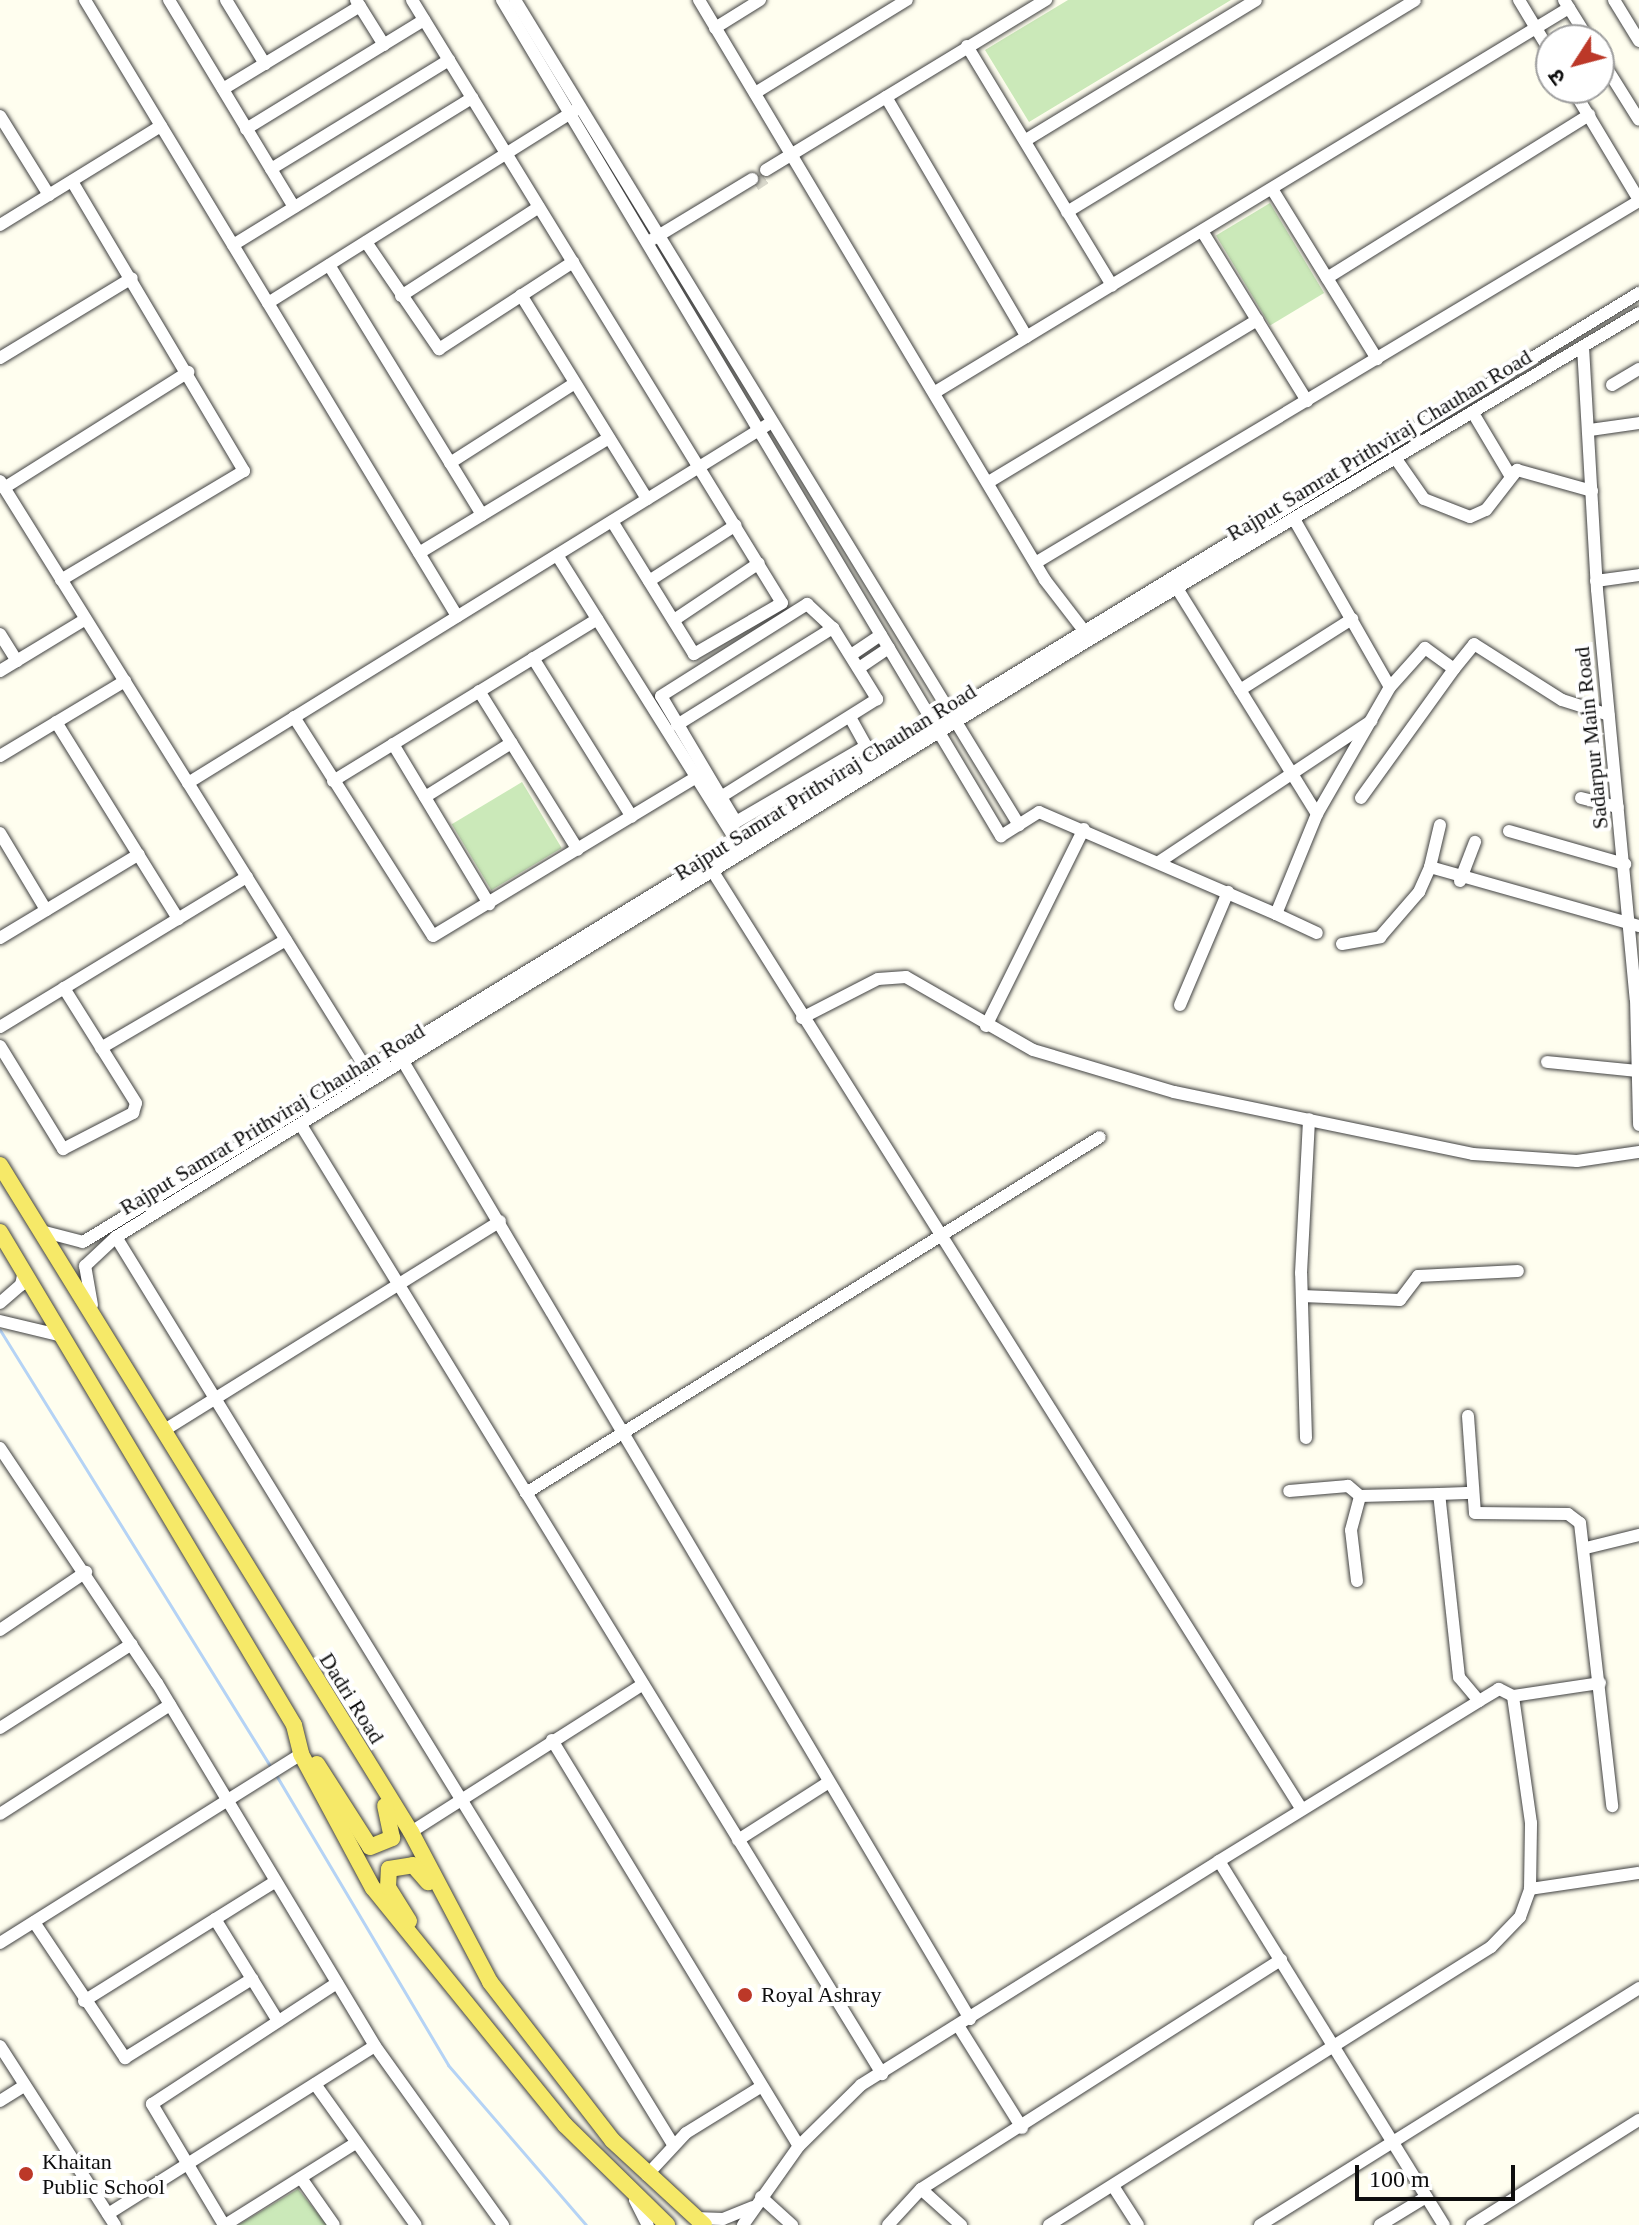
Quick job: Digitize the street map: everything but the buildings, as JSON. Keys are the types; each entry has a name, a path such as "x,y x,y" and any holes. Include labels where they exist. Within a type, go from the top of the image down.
{"main road":[{"name":"Dadri Road","path":"0,1165 97,1316 163,1431 411,1832 466,1939 547,2061 647,2175 699,2222"},
{"path":"0,1232 360,1840 380,1849 394,1826 365,1761"},
{"path":"294,1725 301,1754 373,1888 565,2125 632,2195 667,2225"},
{"path":"431,1957 388,1887 395,1864 421,1871 466,1939"}],"street":[{"path":"85,0 457,616"},
{"path":"169,0 294,207"},
{"path":"226,0 265,64"},
{"path":"412,0 759,563 779,607 699,656 612,521"},
{"path":"502,0 576,110 767,424 1019,825"},
{"path":"515,0 576,110"},
{"path":"699,0 992,480 1038,564 1082,628"},
{"path":"715,28 760,0"},
{"path":"755,93 907,0"},
{"path":"768,173 967,46 1046,0"},
{"path":"1067,212 1415,0"},
{"path":"1519,0 1535,26"},
{"path":"1614,0 1639,41"},
{"path":"1026,140 1252,1"},
{"path":"223,89 358,3 384,45"},
{"path":"1541,24 1566,4 1579,24"},
{"path":"246,129 424,20"},
{"path":"937,391 1535,29"},
{"path":"967,46 1112,285"},
{"path":"271,169 449,60"},
{"path":"1615,82 1639,120"},
{"path":"886,97 1027,337"},
{"path":"233,245 472,98"},
{"path":"1038,564 1639,201 1582,104"},
{"path":"268,303 576,110"},
{"path":"1327,278 1589,115"},
{"path":"0,116 49,195"},
{"path":"0,225 161,126"},
{"path":"61,580 244,471 72,181"},
{"path":"657,241 754,182"},
{"path":"1272,189 1377,359"},
{"path":"401,296 539,207"},
{"path":"1202,231 1307,401"},
{"path":"366,242 439,349 573,262"},
{"path":"329,265 482,515"},
{"path":"0,358 132,278"},
{"name":"Rajput Samrat Prithviraj Chauhan Road","path":"36,1225 63,1242 83,1242 931,720 1639,293"},
{"path":"521,295 647,499"},
{"name":"Rajput Samrat Prithviraj Chauhan Road","path":"97,1316 85,1266 116,1237 715,875 1177,588 1639,313"},
{"path":"992,480 1257,320"},
{"name":"Sadarpur Main Road","path":"1583,347 1596,581 1618,807 1634,926 1639,1125"},
{"path":"1612,385 1639,369"},
{"path":"188,372 2,484 365,1067"},
{"path":"450,463 575,383"},
{"path":"1473,413 1510,475"},
{"path":"1590,430 1639,423"},
{"path":"188,783 767,424"},
{"path":"767,424 881,635 1001,836 1039,812 1317,933"},
{"path":"419,553 609,438"},
{"path":"1396,459 1424,499 1470,517 1486,510 1510,475 1527,470 1592,491"},
{"path":"1294,519 1390,687"},
{"path":"649,581 736,525"},
{"path":"557,555 736,840"},
{"path":"674,620 759,563"},
{"path":"1596,581 1639,575"},
{"path":"1177,588 1317,814"},
{"path":"721,797 877,699 833,628 807,604 663,692 677,725 721,797 744,824 866,746 850,717"},
{"path":"0,671 86,619"},
{"path":"333,781 597,619"},
{"path":"1240,690 1352,619"},
{"path":"677,725 833,628"},
{"path":"0,634 17,661"},
{"path":"851,655 881,635"},
{"path":"1361,798 1474,644 1562,700 1609,715"},
{"path":"859,668 889,648"},
{"path":"1276,914 1317,814 1377,717 1390,687 1425,648 1454,669"},
{"path":"533,658 632,817"},
{"path":"0,756 125,681"},
{"path":"479,691 578,850"},
{"path":"294,717 425,931 443,934 697,777"},
{"path":"1159,862 1377,717"},
{"path":"56,722 178,919"},
{"path":"425,797 511,743"},
{"path":"393,744 489,904"},
{"path":"1581,798 1618,807"},
{"path":"1342,944 1380,937 1430,867 1440,825"},
{"path":"986,1026 1084,829"},
{"path":"1509,831 1625,864"},
{"path":"0,833 46,910"},
{"path":"1460,881 1475,842"},
{"path":"0,938 139,854"},
{"path":"1430,867 1460,881 1634,926"},
{"path":"715,875 940,1242 1301,1808"},
{"path":"0,1027 247,877"},
{"path":"1180,1005 1228,892"},
{"path":"101,1048 286,940"},
{"path":"802,1018 890,976 921,983 986,1026 1093,1071 1309,1119 1528,1160 1639,1152"},
{"path":"0,1046 63,1149 136,1109 64,988"},
{"path":"1547,1062 1637,1071"},
{"path":"404,1063 500,1221 1022,2128"},
{"path":"1306,1438 1302,1296 1309,1119"},
{"path":"301,1125 882,2074"},
{"path":"526,1493 940,1242 1100,1137"},
{"path":"163,1431 500,1221"},
{"path":"116,1237 672,2143"},
{"path":"0,1303 21,1285 24,1271"},
{"path":"1302,1296 1400,1300 1418,1276 1518,1271"},
{"path":"0,1321 63,1336"},
{"path":"1468,1416 1473,1493 1478,1515 1576,1516 1586,1548 1612,1806"},
{"path":"0,1448 132,1644 225,1804 375,2046 503,2225"},
{"path":"1289,1491 1348,1486 1360,1496 1473,1493"},
{"path":"1439,1494 1456,1666 1479,1701"},
{"path":"1357,1581 1351,1530 1360,1496"},
{"path":"1586,1548 1639,1535"},
{"path":"2,1625 86,1572"},
{"path":"0,1728 132,1644"},
{"path":"743,2225 799,2146 830,2111 882,2074 1301,1808 1499,1689 1513,1696 1600,1683"},
{"path":"411,1832 643,1684"},
{"path":"1049,2225 1334,2051 1491,1947 1520,1917 1530,1889 1531,1823 1513,1696"},
{"path":"0,1814 170,1705"},
{"path":"552,1740 799,2146"},
{"path":"0,1943 301,1754"},
{"path":"738,1840 826,1784"},
{"path":"1219,1861 1444,2225"},
{"path":"1530,1889 1639,1873"},
{"path":"84,2001 273,1883"},
{"path":"215,1919 278,2021"},
{"path":"34,1922 125,2058 252,1979"},
{"path":"888,2225 921,2189 1022,2128 1281,1960"},
{"path":"337,1983 156,2098 154,2112 224,2225 354,2144"},
{"path":"1260,2225 1639,1988"},
{"path":"0,2046 111,2219 187,2164 375,2046"},
{"path":"315,2084 354,2144 416,2225"},
{"path":"0,2101 24,2086"},
{"path":"647,2175 672,2143 762,2086"},
{"path":"1472,2225 1639,2120"},
{"path":"301,2178 334,2225"},
{"path":"1113,2186 1138,2225"},
{"path":"921,2189 961,2225"},
{"path":"632,2195 648,2225"},
{"path":"1380,2225 1426,2197"},
{"path":"699,2222 723,2219 757,2202"},
{"path":"757,2202 792,2225"}],"green space":[{"path":"1068,0 1231,0 1029,122 985,50"},
{"path":"1270,203 1324,293 1270,325 1216,235"},
{"path":"522,782 562,848 491,890 452,824"},
{"path":"298,2189 327,2225 238,2225"}],"waterway":[{"path":"0,1330 272,1769"},
{"path":"276,1775 448,2065 586,2225"}],"tunnel":[{"path":"755,185 769,176"}],"place":[{"name":"Royal Ashray","path":"745,1995"},
{"name":"Khaitan Public School","path":"26,2174"}]}
